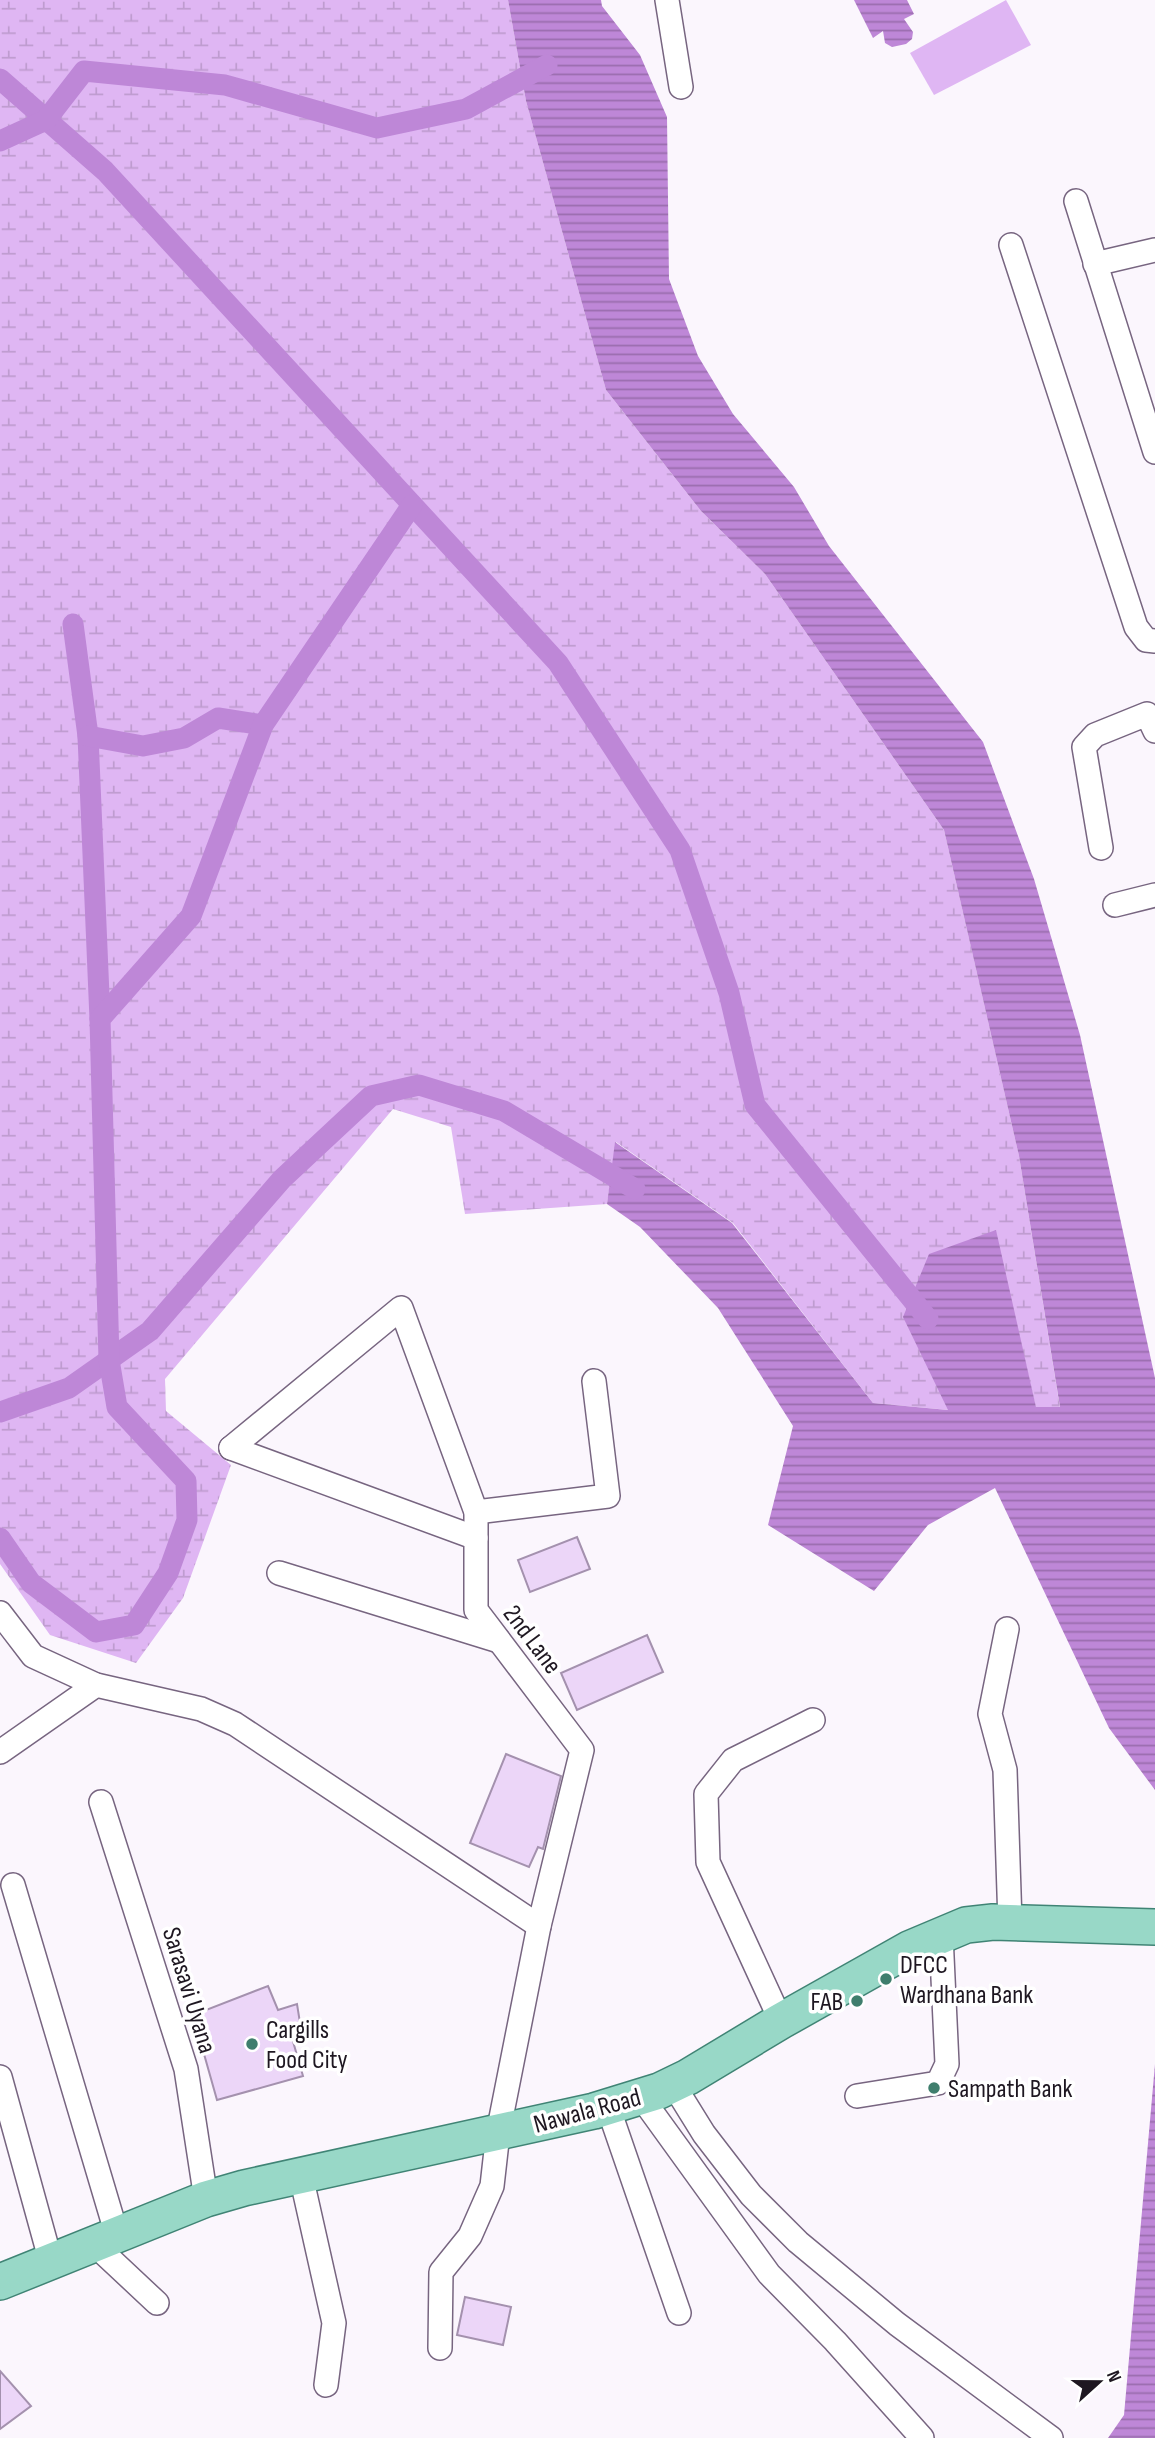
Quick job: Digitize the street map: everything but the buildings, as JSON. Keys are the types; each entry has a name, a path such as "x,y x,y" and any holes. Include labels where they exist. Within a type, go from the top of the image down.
{"main road":[{"name":"Nawala Road","path":"0,2282 206,2199 498,2133 641,2097 688,2077 909,1949 966,1925 1010,1923 1155,1927"}],"street":[{"path":"667,0 681,87"},
{"path":"1076,201 1155,452"},
{"path":"1011,245 1136,627 1146,640 1155,641"},
{"path":"1095,264 1155,250"},
{"path":"1101,848 1084,747 1095,735 1147,715 1155,731"},
{"path":"1115,905 1155,895"},
{"name":"2nd Lane","path":"440,2348 441,2272 470,2236 492,2186 498,2133 539,1926 582,1750 476,1610 476,1538 476,1512 401,1308 231,1448 476,1538"},
{"path":"476,1512 608,1496 594,1381"},
{"path":"279,1573 499,1641"},
{"path":"0,1613 33,1656 96,1685 201,1709 235,1724 539,1926"},
{"path":"1007,1629 990,1714 1005,1770 1010,1923"},
{"path":"0,1752 96,1685"},
{"path":"782,2021 708,1862 706,1794 733,1760 813,1720"},
{"name":"Sarasavi Uyana","path":"101,1802 186,2069 206,2199"},
{"path":"13,1885 106,2239 157,2303"},
{"path":"857,2096 938,2083 947,2064 941,1935"},
{"path":"0,2077 51,2262"},
{"path":"673,2084 704,2134 751,2195 798,2242 897,2324 1051,2438"},
{"path":"641,2097 769,2274 922,2438"},
{"path":"608,2107 679,2313"},
{"path":"302,2176 334,2323 326,2385"}],"green space":[{"path":"0,0 508,0 526,101 606,390 701,511 765,574 944,830 1019,1156 1060,1408 1036,1408 995,1231 949,1410 873,1403 733,1223 616,1142 607,1204 465,1214 451,1127 393,1109 165,1379 166,1411 231,1465 183,1598 136,1663 50,1635 0,1564"},
{"path":"1006,0 1031,45 934,95 910,53"}],"shaded area":[{"path":"508,0 601,0 602,6 640,55 667,117 669,279 698,356 733,414 794,487 829,546 983,742 1034,879 1080,1035 1155,1378 1155,1790 1109,1728 995,1488 928,1525 874,1591 768,1525 793,1426 718,1308 640,1227 607,1204 615,1142 732,1223 873,1403 948,1410 903,1317 929,1254 996,1230 1036,1407 1060,1407 1019,1156 944,830 765,574 701,511 606,390 526,101"},
{"path":"854,0 907,0 914,14 904,19 913,32 912,39 906,44 892,47 885,43 883,31 873,38"},
{"path":"1155,2064 1155,2438 1108,2438 1124,2415"}],"waterway":[{"path":"0,141 46,120 84,71 225,85 377,128 466,109 547,65"},
{"path":"0,79 105,171 558,663 680,850 729,993 755,1105 928,1319"},
{"path":"0,1538 31,1583 96,1632 134,1625 168,1573 187,1520 186,1481 117,1407 109,1360 100,1019 191,916 263,725 412,505"},
{"path":"73,624 88,736 100,1019"},
{"path":"88,736 143,746 184,738 218,718 263,725"},
{"path":"0,1412 69,1388 150,1331 282,1179 371,1096 419,1085 504,1111 635,1189"}],"place":[{"name":"DFCC Wardhana Bank","path":"886,1979"},
{"name":"FAB","path":"857,2001"},
{"name":"Cargills Food City","path":"252,2044"},
{"name":"Sampath Bank","path":"934,2088"}]}
